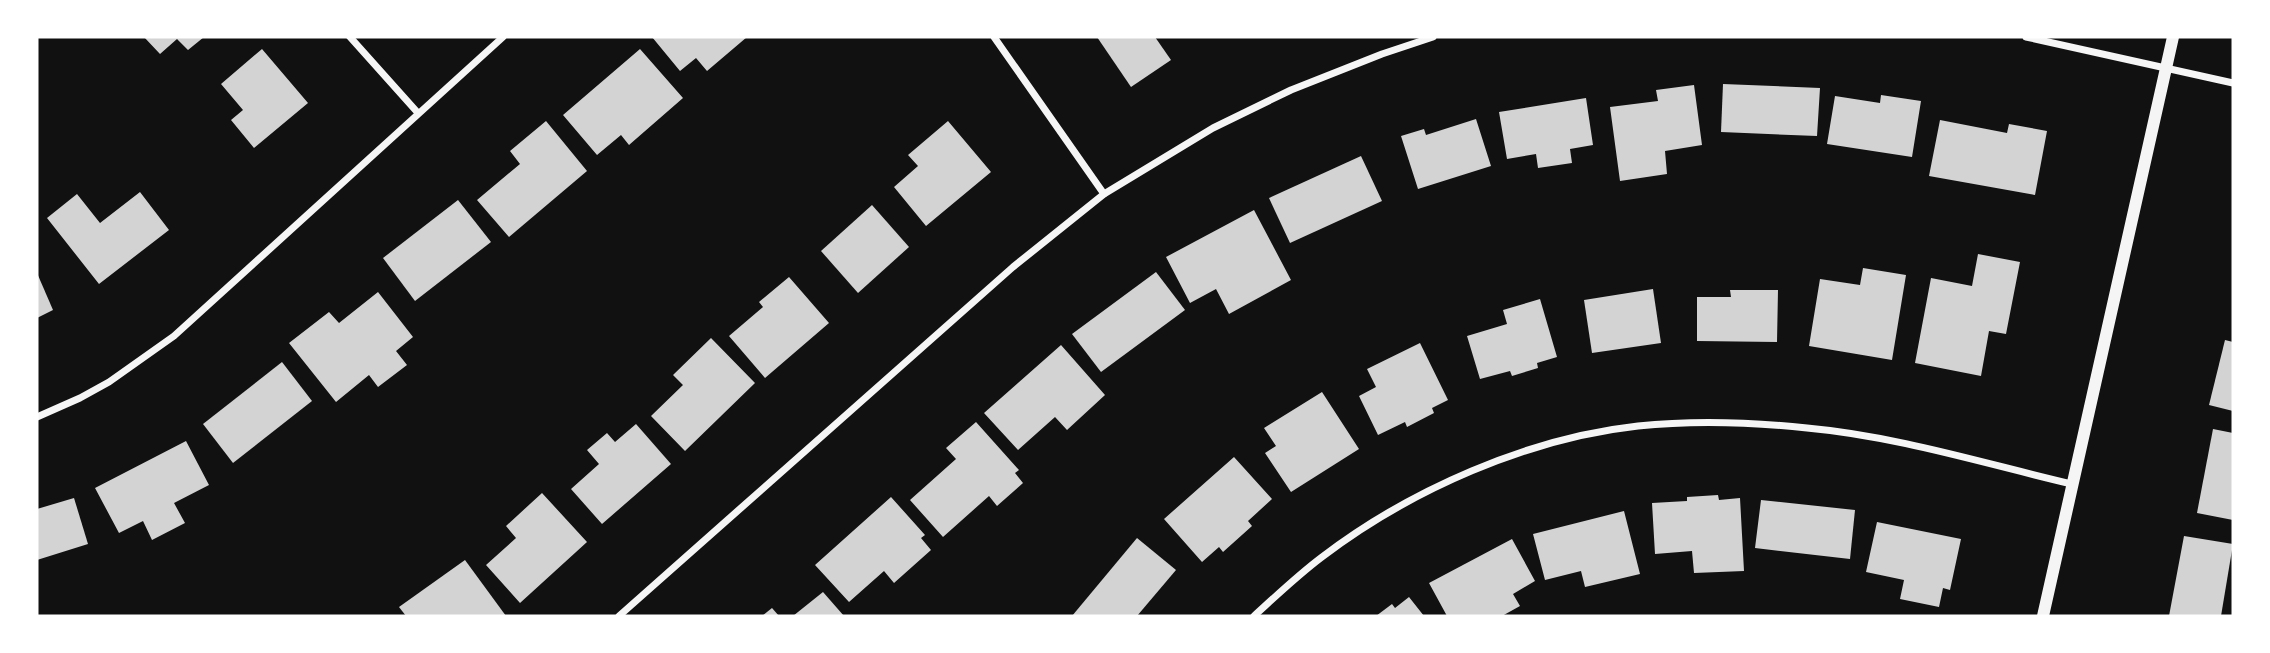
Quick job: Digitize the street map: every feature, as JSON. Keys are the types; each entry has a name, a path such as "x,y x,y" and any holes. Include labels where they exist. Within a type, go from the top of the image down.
{"street":[{"path":"350,37 418,113"},
{"path":"37,417 108,382 174,336 503,37"},
{"path":"994,37 1104,194"},
{"path":"619,616 1013,267 1104,194 1213,128 1269,101 1382,54 1433,37"},
{"path":"2026,37 2233,83"},
{"path":"2043,616 2173,37"},
{"path":"1254,616 1324,556 1384,516 1449,481 1539,447 1612,430 1676,422 1728,422 1809,428 1881,439 2072,484"}],"building":[{"path":"144,37 204,37 188,50 177,39 160,54"},
{"path":"652,37 747,37 707,71 696,58 680,71"},
{"path":"1097,37 1155,37 1171,60 1131,87"},
{"path":"262,49 308,103 254,148 231,120 243,110 221,84"},
{"path":"640,49 683,98 629,145 621,135 597,155 563,115"},
{"path":"1723,84 1820,88 1817,136 1721,132"},
{"path":"1694,85 1702,145 1665,151 1667,174 1620,181 1610,107 1658,101 1656,90"},
{"path":"1881,95 1921,101 1912,157 1827,144 1835,96 1880,103"},
{"path":"1586,98 1593,145 1570,149 1572,163 1538,168 1536,154 1507,159 1499,112"},
{"path":"1476,119 1491,166 1418,189 1401,136 1424,129 1426,135"},
{"path":"1940,120 2007,133 2009,124 2047,131 2035,195 1929,176"},
{"path":"546,121 587,171 509,237 477,200 520,164 510,151"},
{"path":"948,121 991,172 926,226 894,187 918,166 908,155"},
{"path":"1361,156 1382,201 1290,243 1269,198"},
{"path":"140,192 169,230 99,284 47,218 77,194 100,223"},
{"path":"458,200 491,242 415,301 383,258"},
{"path":"872,205 909,247 858,293 821,251"},
{"path":"1254,210 1291,280 1229,314 1216,289 1190,303 1166,257"},
{"path":"1978,254 2020,262 2006,334 1989,331 1981,376 1915,363 1931,278 1972,286"},
{"path":"1863,268 1906,275 1892,360 1809,346 1820,279 1860,285"},
{"path":"1156,272 1185,310 1101,372 1072,334"},
{"path":"37,273 53,310 37,318"},
{"path":"789,277 829,323 765,378 729,336 763,307 759,302"},
{"path":"1653,289 1661,343 1592,353 1584,300"},
{"path":"1730,290 1778,290 1777,342 1697,341 1697,297 1731,297"},
{"path":"378,292 413,337 396,351 407,365 378,387 369,375 336,402 289,343 329,312 339,323"},
{"path":"1540,299 1557,357 1537,363 1538,368 1512,376 1510,371 1480,379 1467,336 1507,324 1503,310"},
{"path":"711,338 755,383 685,451 651,416 683,385 673,375"},
{"path":"2225,340 2233,342 2233,411 2209,405"},
{"path":"1420,343 1448,400 1432,408 1434,413 1407,427 1405,422 1378,435 1359,396 1376,387 1367,369"},
{"path":"1061,345 1105,395 1067,430 1055,417 1018,450 984,413"},
{"path":"282,362 312,401 233,463 203,424"},
{"path":"1322,392 1359,449 1291,492 1265,453 1276,446 1264,428"},
{"path":"976,422 1019,470 1015,473 1023,483 997,506 989,496 943,537 910,500 956,459 946,448"},
{"path":"636,424 671,464 602,524 571,489 599,464 587,450 607,433 615,442"},
{"path":"2213,429 2233,433 2233,520 2197,513"},
{"path":"186,441 209,485 174,503 185,523 152,540 143,521 119,533 95,488"},
{"path":"1234,457 1272,499 1248,521 1252,526 1223,552 1219,547 1202,562 1164,519"},
{"path":"542,493 587,542 520,603 486,565 516,538 506,526"},
{"path":"1718,495 1719,500 1740,498 1744,571 1694,573 1692,551 1655,554 1652,503 1687,501 1687,497"},
{"path":"891,497 925,535 921,538 931,550 894,583 884,571 849,602 815,565"},
{"path":"74,498 88,544 37,560 37,509"},
{"path":"1761,500 1855,510 1850,559 1755,548"},
{"path":"1624,511 1640,574 1585,587 1581,571 1545,580 1533,534"},
{"path":"1877,522 1961,539 1950,590 1943,588 1939,607 1900,599 1904,580 1866,572"},
{"path":"2184,536 2233,544 2221,616 2169,616"},
{"path":"1137,538 1176,570 1137,616 1072,616"},
{"path":"1512,539 1535,581 1513,594 1520,606 1502,616 1447,616 1429,583"},
{"path":"465,560 506,616 406,616 399,607"},
{"path":"823,592 844,616 793,616"},
{"path":"1409,597 1424,616 1376,616 1392,604 1395,608"},
{"path":"772,608 779,616 762,616"}]}
